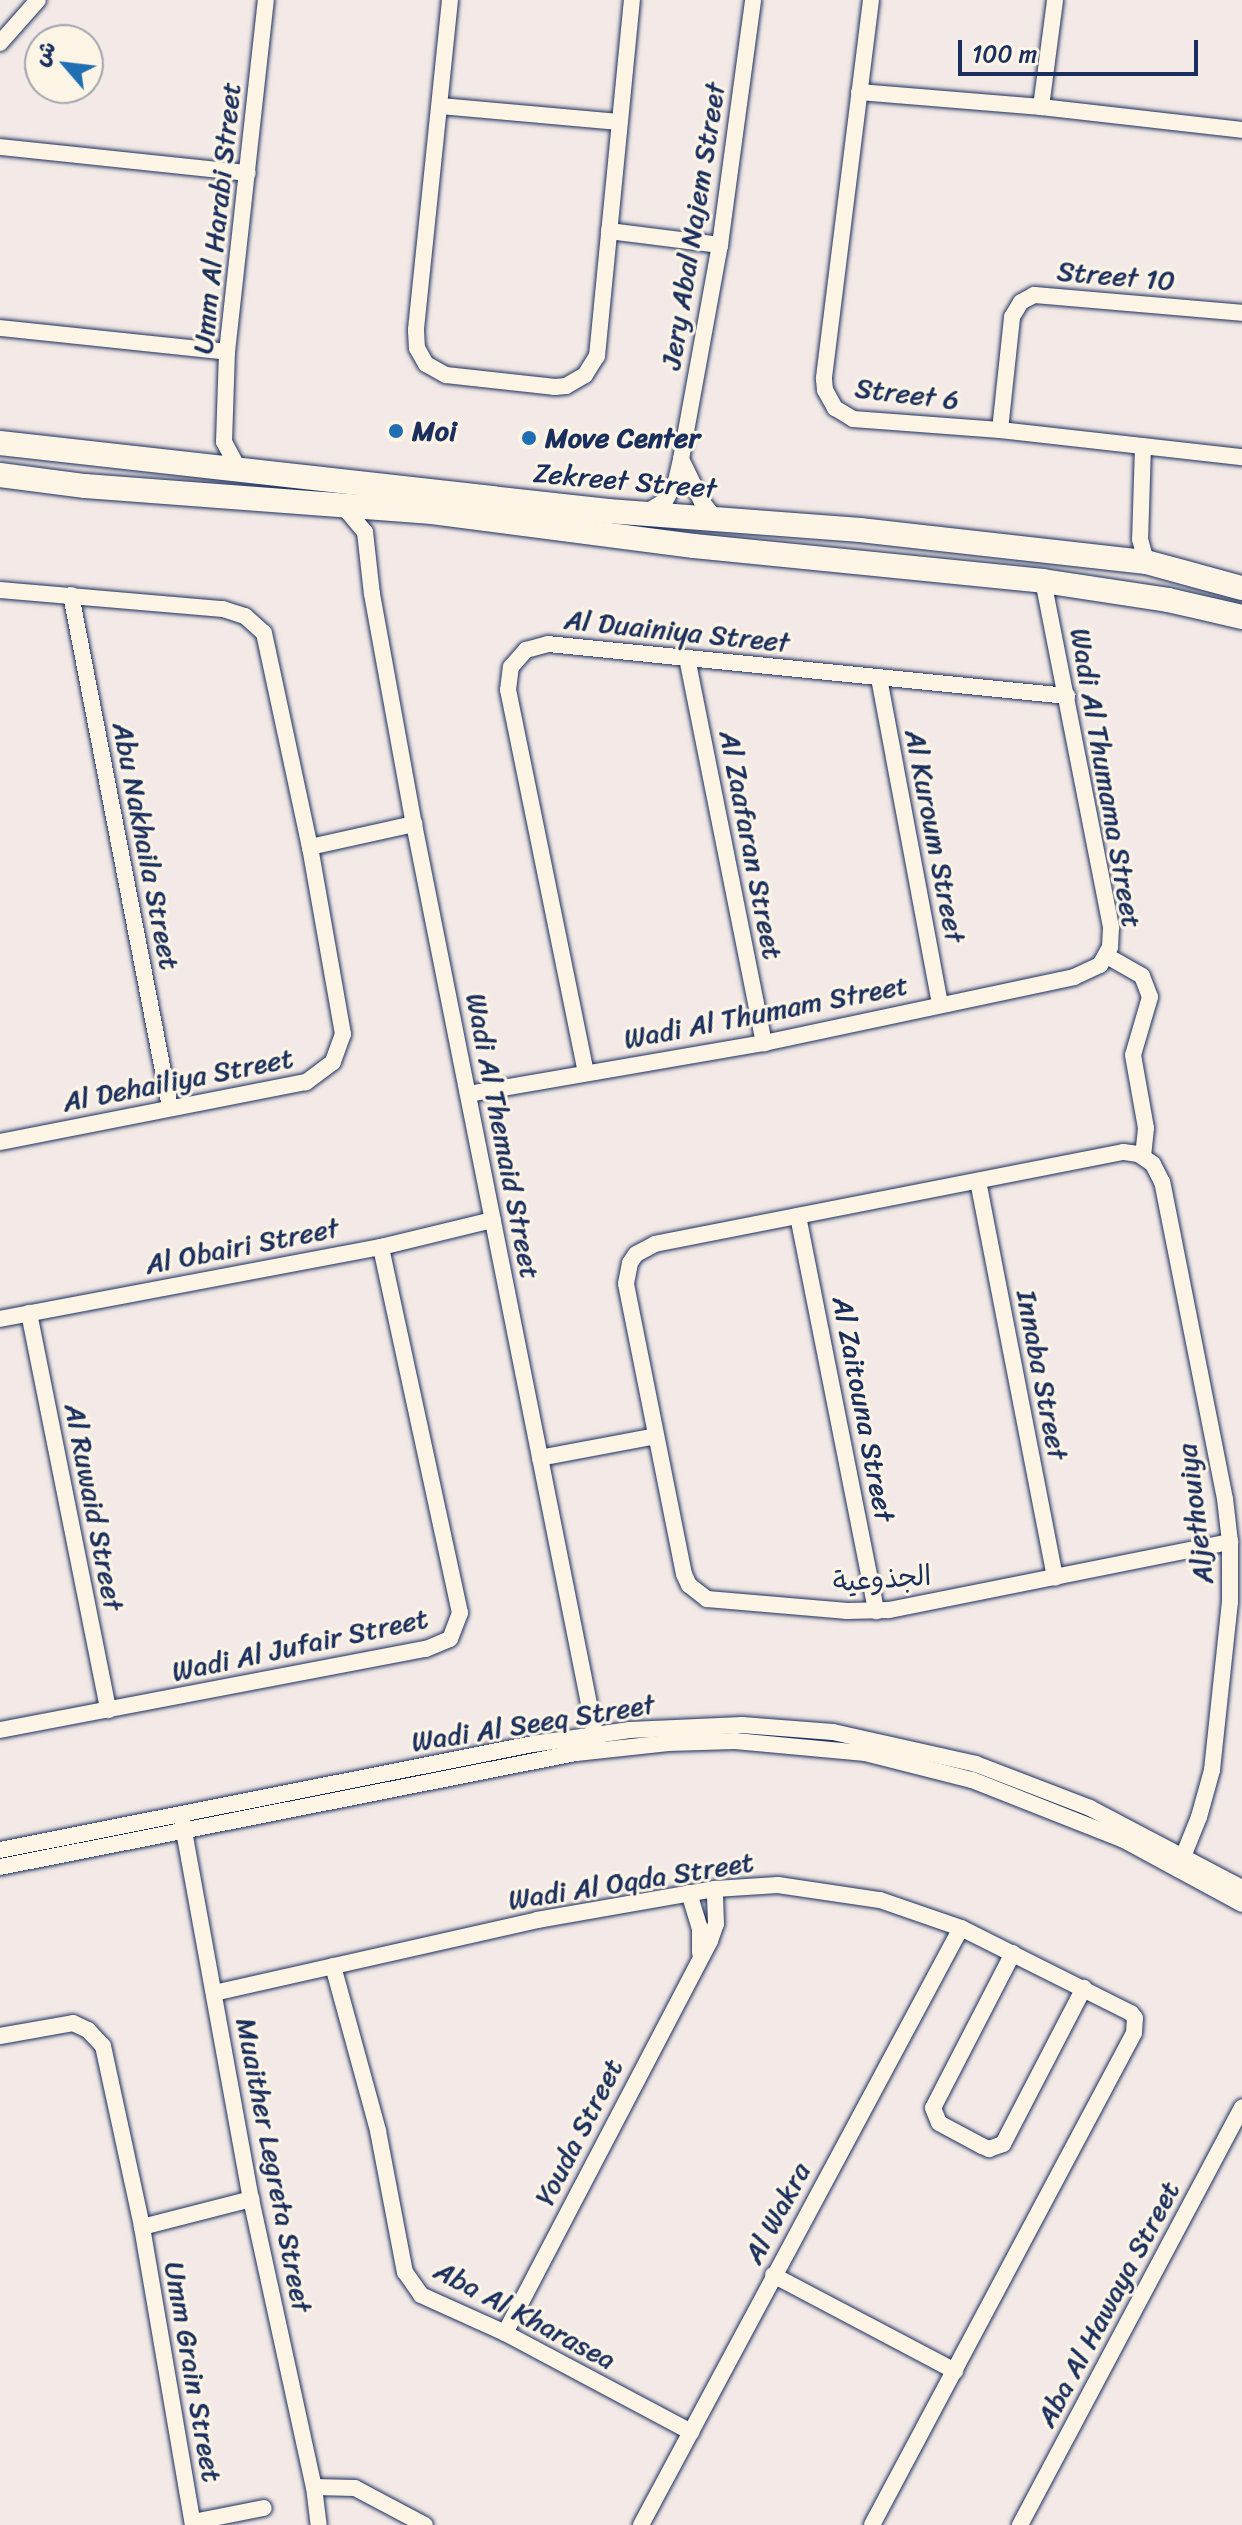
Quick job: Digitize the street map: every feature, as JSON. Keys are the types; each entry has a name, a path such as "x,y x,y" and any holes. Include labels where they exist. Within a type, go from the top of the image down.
{"main road":[{"name":"Zekreet Street","path":"0,443 645,513 1138,554 1242,588"},
{"name":"Zekreet Street","path":"0,475 380,508 719,549 1043,581 1168,600 1242,617"}],"street":[{"path":"0,43 38,0"},
{"name":"Umm Al Harabi Street","path":"224,442 227,352 266,0"},
{"path":"450,0 415,339 420,357 432,369 446,375 555,387 566,386 585,375 593,366 599,345 632,0"},
{"name":"Jery Abal Najem Street","path":"645,513 665,501 676,481 681,459 720,245 753,0"},
{"name":"Street 6","path":"871,0 824,379 828,400 843,415 853,419 1000,430 1242,457"},
{"path":"1041,107 1055,0"},
{"path":"859,92 1041,107 1242,130"},
{"path":"440,106 619,122"},
{"path":"0,147 248,173"},
{"path":"609,231 720,245"},
{"name":"Street 10","path":"1000,430 1012,317 1021,302 1034,295 1242,313"},
{"path":"0,328 227,352"},
{"path":"202,467 215,456 224,442 239,470"},
{"path":"1138,554 1143,446"},
{"path":"681,459 702,502 715,518"},
{"path":"344,507 365,532 380,508"},
{"name":"Wadi Al Themaid Street","path":"365,532 372,594 414,824 597,1742"},
{"name":"Wadi Al Thumama Street","path":"1043,581 1111,927 1107,956"},
{"name":"Wadi Al Thumama Street","path":"1050,617 1067,584"},
{"name":"Al Dehailiya Street","path":"0,590 223,609 255,622 269,648 343,1024 338,1053 326,1070 306,1082 0,1142"},
{"name":"Abu Nakhaila Street","path":"71,595 170,1107"},
{"name":"Al Duainiya Street","path":"586,1073 508,678 517,658 536,646 548,644 1067,696"},
{"name":"Al Zaafaran Street","path":"687,658 764,1043"},
{"name":"Al Kuroum Street","path":"879,678 940,1004"},
{"path":"310,847 414,824"},
{"path":"1107,956 1142,976 1150,997 1133,1055 1146,1128 1143,1156"},
{"name":"Wadi Al Thumam Street","path":"468,1094 764,1043 1074,977 1092,971 1107,956"},
{"name":"الجذوعية","path":"1143,1156 1123,1152 655,1244 636,1254 630,1263 626,1284 684,1574 697,1593 719,1601 876,1611 1230,1542"},
{"name":"Aljethouiya","path":"1143,1156 1153,1164 1162,1182 1225,1499 1230,1542 1229,1617 1212,1770 1181,1863"},
{"name":"Innaba Street","path":"978,1181 1055,1578"},
{"name":"Al Zaitouna Street","path":"798,1216 876,1611"},
{"name":"Al Obairi Street","path":"0,1319 381,1247 493,1220"},
{"name":"Wadi Al Jufair Street","path":"0,1730 426,1649 450,1639 460,1613 381,1247"},
{"name":"Al Ruwaid Street","path":"29,1313 108,1710"},
{"path":"540,1458 656,1436"},
{"name":"Wadi Al Seeq Street","path":"0,1850 182,1822 597,1742 735,1741 873,1755 1005,1792 1242,1888"},
{"name":"Wadi Al Seeq Street","path":"0,1867 182,1822"},
{"name":"Muaither Legreta Street","path":"182,1822 251,2199 314,2487 319,2525"},
{"name":"Wadi Al Seeq Street","path":"1181,1863 1242,1904"},
{"name":"Wadi Al Oqda Street","path":"214,1993 537,1920 715,1889 778,1885 880,1900 961,1928 1131,2013 1135,2018 1134,2033 872,2525"},
{"name":"Youda Street","path":"505,2333 716,1924 715,1889"},
{"path":"689,1893 700,1928 700,1955"},
{"name":"Al Wakra","path":"641,2525 961,1928"},
{"path":"1013,1953 933,2108 939,2123 982,2146 989,2149 1003,2144 1084,1988"},
{"name":"Aba Al Kharasea","path":"333,1966 378,2131 405,2272 421,2295 505,2333 691,2432"},
{"name":"Umm Grain Street","path":"0,2036 73,2023 88,2030 103,2046 142,2227 193,2524"},
{"name":"Aba Al Hawaya Street","path":"1020,2525 1242,2107"},
{"name":"Umm Grain Street","path":"142,2227 251,2199"},
{"path":"773,2275 955,2371"},
{"path":"314,2487 355,2488 425,2525"},
{"path":"193,2524 264,2508"}],"place":[{"name":"Moi","path":"396,431"},
{"name":"Move Center","path":"529,438"}]}
